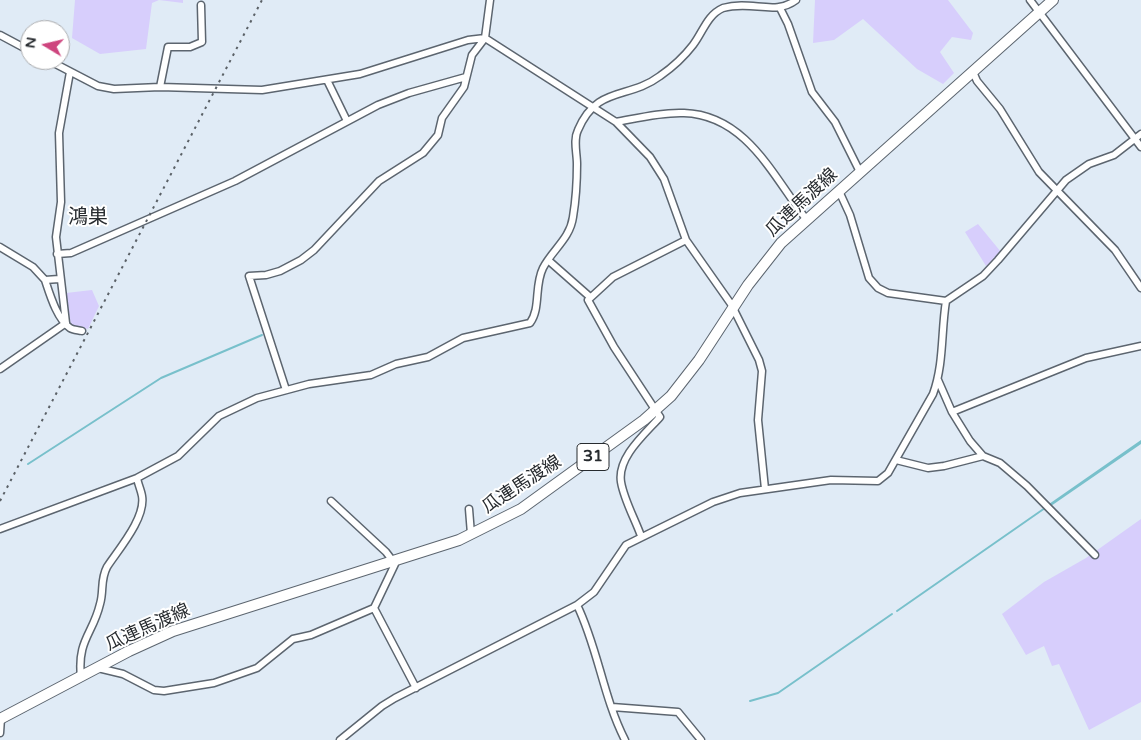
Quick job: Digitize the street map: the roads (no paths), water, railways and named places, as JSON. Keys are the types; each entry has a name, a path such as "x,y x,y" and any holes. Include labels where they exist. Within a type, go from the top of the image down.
{"main road":[{"name":"瓜連馬渡線","path":"0,719 173,631 471,534 521,509 656,410 688,376 764,263 806,219 1053,0"}],"street":[{"path":"286,390 249,276 266,275 280,271 300,260 314,250 378,181 423,153 438,135 442,118 464,87 472,55 485,38 490,0"},
{"path":"0,529 137,478 178,456 219,416 257,398 309,384 371,375 396,364 428,357 463,338 524,326 535,316 539,278 548,260 565,239 573,219 577,185 576,138 578,130 592,107 608,95 647,85 680,61 694,43 707,21 720,9 735,3 756,3 780,8 796,0"},
{"path":"1030,0 1039,14 1139,136 1141,147"},
{"path":"160,87 168,47 190,47 202,42 201,5"},
{"path":"780,8 788,24 812,92 835,122 860,172"},
{"path":"0,35 20,46"},
{"path":"66,70 98,86 114,89 160,87 262,90 360,74 468,40 485,38 616,122 650,157 664,179 686,240 733,308 759,360 762,371 758,420 765,490"},
{"path":"66,323 59,279 56,237 61,202 59,133 70,72"},
{"path":"973,72 977,81 1000,109 1038,172 1115,250 1141,288"},
{"path":"57,254 71,253 235,181 378,105 409,93 466,77"},
{"path":"327,80 347,121"},
{"path":"616,122 685,113 711,117 740,132 806,219"},
{"path":"839,190 850,215 869,278 878,288 888,293 946,301 983,276 1058,192 1066,180 1078,170 1114,155 1139,136"},
{"path":"590,297 614,277 686,240"},
{"path":"0,247 32,266 45,280 53,302 66,323 71,329 82,331"},
{"path":"548,260 590,297 590,306 660,417 633,449 622,471 621,482 641,536"},
{"path":"45,280 59,279"},
{"path":"340,740 382,706 577,605 594,592 603,581 626,545 641,536 713,502 740,493 831,480 878,481 888,473 933,394 938,380 946,301"},
{"path":"0,369 66,323"},
{"path":"952,412 1086,358 1141,346"},
{"path":"938,380 952,412 970,441 983,456 1000,463 1027,486 1095,555"},
{"path":"896,460 928,468 983,456"},
{"path":"81,677 81,652 100,604 102,580 107,568 122,548 143,498 137,478"},
{"path":"98,668 123,674 154,690 164,691 214,683 258,668 293,639 310,635 374,608 395,564 386,552 331,501"},
{"path":"469,509 471,534"},
{"path":"577,605 589,630 612,707 625,740"},
{"path":"374,608 416,688"},
{"path":"612,707 678,712 701,740"},
{"path":"0,719 0,733"}],"water":[{"path":"1141,440 1141,444 1051,506 1049,504"}],"waterway":[{"path":"28,464 161,378 262,335"},
{"path":"897,611 1045,508"},
{"path":"750,701 778,693 892,614"}],"railway":[{"path":"0,501 262,0"}],"district":[{"name":"鴻巣","path":"88,218"}]}
